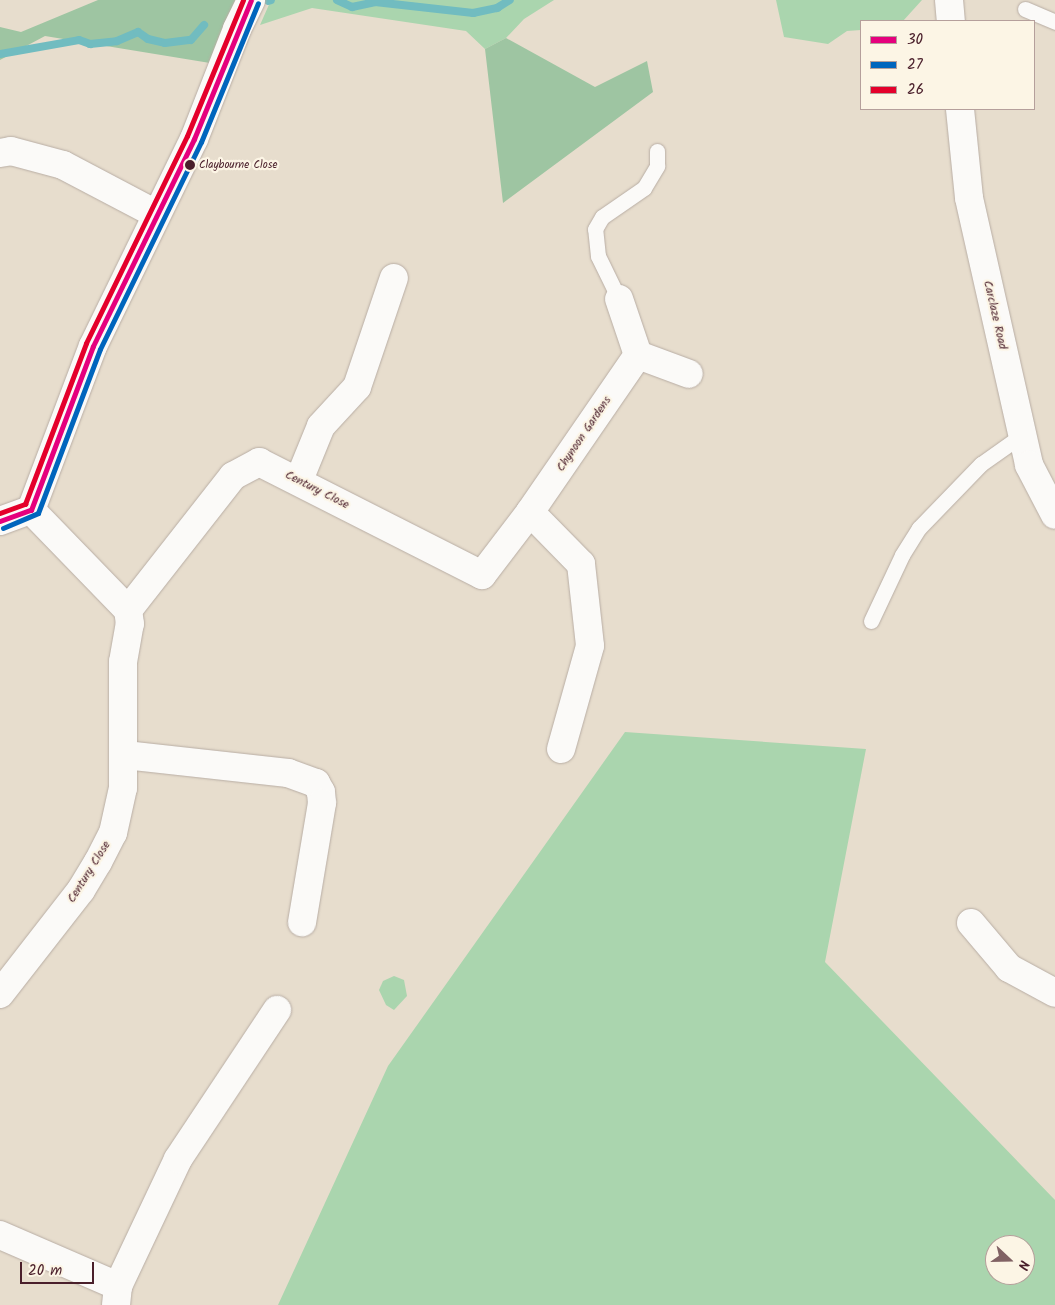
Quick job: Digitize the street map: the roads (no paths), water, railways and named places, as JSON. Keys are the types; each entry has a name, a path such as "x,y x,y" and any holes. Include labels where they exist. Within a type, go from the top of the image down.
{"street":[{"path":"0,521 31,510 93,346 194,139 237,29 252,0"},
{"path":"949,0 951,20"},
{"name":"Carclaze Road","path":"960,110 969,198 1029,465 1055,515"},
{"path":"0,154 11,151 63,165 156,214"},
{"path":"299,480 321,426 357,387 394,278"},
{"path":"619,300 638,355 689,374"},
{"name":"Chynoon Gardens","path":"530,512 638,355"},
{"name":"Century Close","path":"0,994 81,890 113,833 123,788 125,755 123,662 130,624 128,610 233,476 259,462 299,480 482,575 530,512"},
{"path":"31,510 128,610"},
{"path":"530,512 582,564 590,646 561,749"},
{"path":"125,755 288,773 316,783 321,792 322,803 302,922"},
{"path":"971,923 1009,968 1055,993"},
{"path":"0,1236 117,1296 178,1158 277,1010"}],"lane":[{"path":"1025,9 1055,22"},
{"path":"619,300 598,256 595,229 602,217 644,188 657,166 657,151"},
{"path":"871,621 902,554 919,528 981,464 1022,435"}],"waterway":[{"path":"337,0 352,7 375,2 473,13 497,8 510,0"},
{"path":"0,54 79,40 90,44 117,41 138,32 148,39 165,43 191,40 204,25"}],"place":[{"name":"Claybourne Close","path":"190,165"}]}
